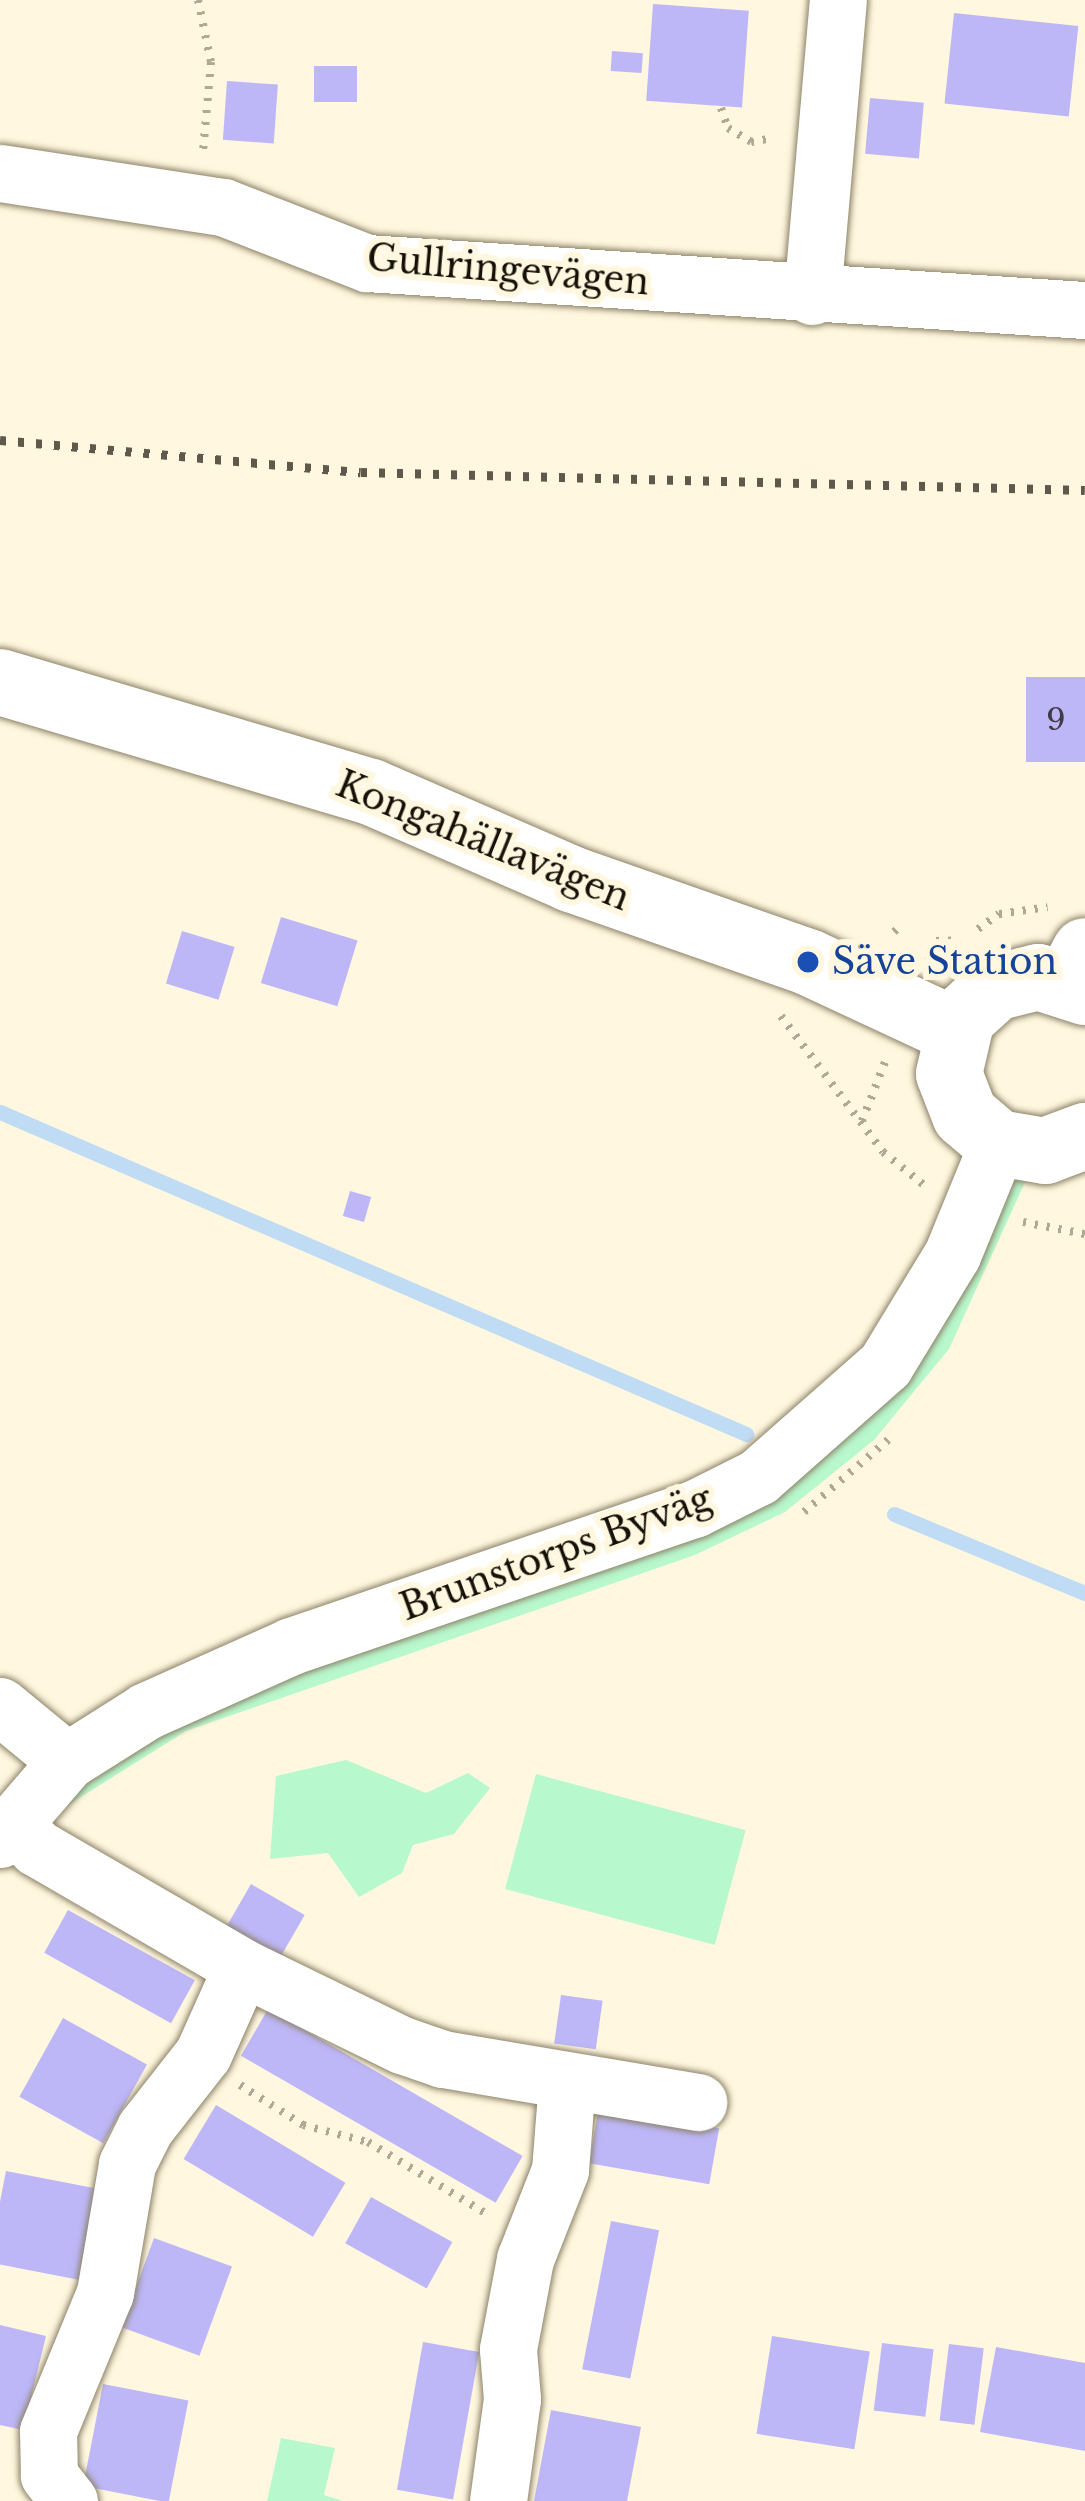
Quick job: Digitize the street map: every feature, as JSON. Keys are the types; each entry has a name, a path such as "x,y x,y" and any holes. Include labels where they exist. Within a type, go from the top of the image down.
{"main road":[{"name":"Kongahällavägen","path":"0,682 371,792 571,879 808,962 956,1031"},
{"path":"1079,975 1009,981 971,1006 956,1031 952,1089 965,1115 998,1143 1046,1151 1085,1136"}],"street":[{"path":"812,296 838,0"},
{"name":"Gullringevägen","path":"0,173 199,203 367,263 812,296 1085,310"},
{"name":"Brunstorps Byväg","path":"6,1831 67,1761 146,1711 291,1646 694,1509 758,1478 885,1365 975,1205 998,1143"},
{"path":"0,1706 67,1761"},
{"path":"6,1831 242,1967 423,2052 698,2102"},
{"path":"69,2501 49,2475 48,2432 105,2293 128,2164 145,2128 203,2054 242,1967"},
{"path":"498,2501 512,2399 508,2349 537,2230 560,2170 567,2081"}],"path":[{"path":"198,0 211,62 199,203"},
{"path":"768,1002 883,1152 913,1180 975,1205 1085,1234"},
{"path":"203,2054 290,2119 368,2142 464,2206 537,2230"}],"green space":[{"path":"1007,1171 1025,1182 949,1349 874,1440 785,1512 695,1555 186,1731 57,1812 70,1791 164,1721 752,1505"},
{"path":"346,1760 426,1793 468,1773 490,1788 454,1834 413,1845 402,1873 359,1897 328,1853 270,1859 276,1776"},
{"path":"536,1774 746,1830 715,1945 505,1889"},
{"path":"281,2438 335,2448 324,2495 343,2501 267,2501"}],"building":[{"path":"653,4 749,11 742,107 646,101"},
{"path":"954,13 1078,26 1069,117 944,104"},
{"path":"612,51 643,53 642,73 611,71"},
{"path":"314,66 357,66 357,102 314,102"},
{"path":"227,81 278,85 274,143 223,140"},
{"path":"870,98 924,103 919,158 865,154"},
{"path":"1026,677 1085,677 1085,762 1026,762"},
{"path":"281,917 358,940 337,1006 261,983"},
{"path":"182,931 235,947 219,1000 166,984"},
{"path":"350,1191 371,1197 364,1222 343,1216"},
{"path":"251,1884 305,1915 278,1961 224,1930"},
{"path":"68,1910 195,1980 171,2023 44,1953"},
{"path":"561,1995 603,2001 596,2049 554,2044"},
{"path":"268,2009 523,2156 496,2203 241,2056"},
{"path":"63,2018 147,2065 103,2143 19,2097"},
{"path":"216,2105 345,2183 313,2237 184,2159"},
{"path":"599,2107 719,2128 709,2184 589,2163"},
{"path":"6,2171 96,2189 79,2280 0,2265 0,2202"},
{"path":"371,2197 452,2242 427,2288 345,2243"},
{"path":"611,2221 659,2230 630,2379 582,2369"},
{"path":"154,2238 232,2266 200,2356 122,2327"},
{"path":"0,2325 46,2336 23,2430 0,2425"},
{"path":"772,2336 870,2351 854,2449 757,2434"},
{"path":"423,2342 479,2352 453,2500 397,2490"},
{"path":"882,2343 934,2349 925,2417 874,2410"},
{"path":"949,2344 984,2348 974,2425 940,2420"},
{"path":"996,2347 1085,2363 1085,2451 980,2432"},
{"path":"103,2384 188,2401 169,2501 83,2486"},
{"path":"551,2410 641,2427 627,2501 534,2501"}],"waterway":[{"path":"0,1112 746,1434"},
{"path":"894,1514 1085,1593"}],"railway":[{"path":"0,440 361,472 1085,490"}],"place":[{"name":"Säve Station","path":"808,962"}]}
